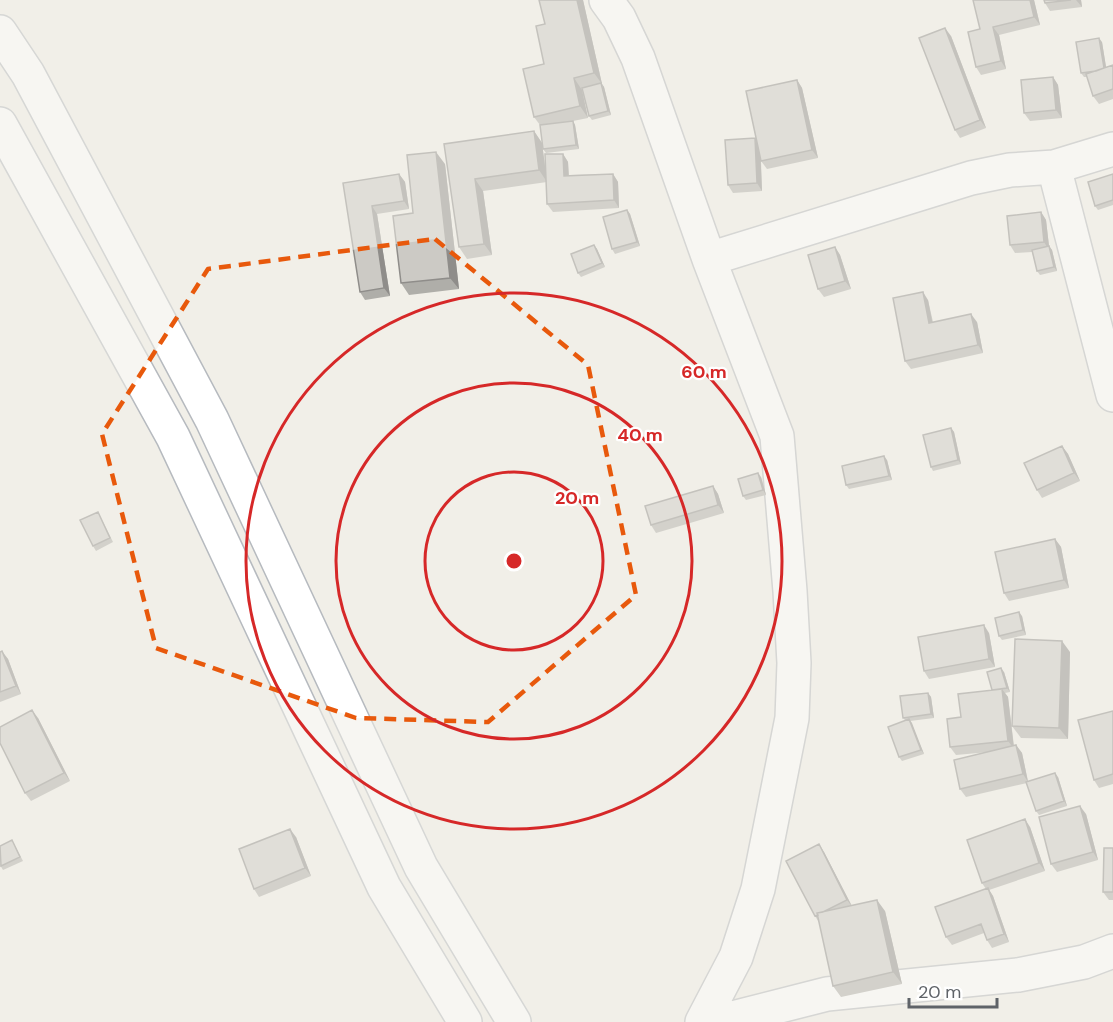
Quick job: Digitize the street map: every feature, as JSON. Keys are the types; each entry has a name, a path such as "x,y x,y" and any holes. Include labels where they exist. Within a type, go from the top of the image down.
{"street":[{"path":"606,0 619,18 638,58 777,436 794,663 792,718 758,889 736,957 702,1022"},
{"path":"0,32 28,74 212,420 421,867 514,1022"},
{"path":"0,124 173,436 384,887 465,1022"},
{"path":"710,259 971,178 1010,170 1054,167 1113,149"},
{"path":"1054,167 1113,395"},
{"path":"717,1022 827,994 1018,975 1084,962 1113,951"}],"highlighted area":[{"path":"435,239 588,365 636,595 488,722 356,718 156,648 102,434 208,269"}],"building":[{"path":"539,0 577,0 594,73 574,78 580,106 534,117 523,69 544,64 536,26 545,24"},
{"path":"973,0 1030,0 1034,17 993,27 1001,61 976,67 968,32 980,29"},
{"path":"1044,0 1071,0 1045,3"},
{"path":"945,28 980,120 955,130 919,38"},
{"path":"1099,38 1104,68 1081,73 1076,42"},
{"path":"1113,65 1113,89 1093,96 1086,74"},
{"path":"1053,77 1056,110 1024,113 1021,80"},
{"path":"797,80 812,150 761,161 746,91"},
{"path":"601,83 608,111 589,116 582,88"},
{"path":"573,121 576,145 543,149 540,125"},
{"path":"534,131 539,170 475,179 484,244 459,247 444,144"},
{"path":"755,138 757,183 728,185 725,140"},
{"path":"436,152 450,278 401,283 393,216 413,213 407,155"},
{"path":"545,154 563,154 564,176 613,174 614,200 547,204"},
{"path":"399,174 404,201 372,206 384,288 360,292 343,183"},
{"path":"1113,174 1113,200 1095,206 1088,182"},
{"path":"627,210 637,242 612,249 603,217"},
{"path":"1041,212 1044,242 1010,245 1007,216"},
{"path":"594,245 602,263 578,273 571,254"},
{"path":"1049,246 1054,267 1037,271 1032,250"},
{"path":"835,247 845,281 818,289 808,255"},
{"path":"923,292 929,323 971,314 978,345 905,361 893,298"},
{"path":"951,428 958,460 931,467 923,435"},
{"path":"1062,446 1074,473 1037,490 1024,463"},
{"path":"884,456 889,476 846,485 842,466"},
{"path":"758,473 763,490 743,496 738,479"},
{"path":"713,486 718,505 651,525 645,506"},
{"path":"98,512 110,538 93,546 80,520"},
{"path":"1055,539 1064,580 1004,593 995,552"},
{"path":"1019,612 1023,630 999,636 995,618"},
{"path":"984,625 989,659 924,671 918,637"},
{"path":"1015,639 1062,641 1059,728 1012,726"},
{"path":"2,651 16,686 0,692 0,652"},
{"path":"1001,668 1007,688 992,690 987,672"},
{"path":"1002,689 1008,741 950,747 947,719 961,717 958,694"},
{"path":"928,693 931,714 903,718 900,696"},
{"path":"32,710 64,773 25,793 0,743 0,727"},
{"path":"1113,711 1113,774 1094,780 1078,720"},
{"path":"909,719 921,750 899,757 888,727"},
{"path":"1016,745 1023,774 960,789 954,760"},
{"path":"1055,773 1064,801 1036,811 1026,782"},
{"path":"1080,806 1093,852 1051,864 1039,817"},
{"path":"1025,819 1039,863 982,883 967,840"},
{"path":"290,829 305,868 254,889 239,849"},
{"path":"12,840 20,857 1,866 0,846"},
{"path":"819,844 847,900 815,916 786,861"},
{"path":"1104,848 1113,848 1113,892 1103,892"},
{"path":"988,888 1004,934 987,940 981,924 946,937 935,907"},
{"path":"877,900 893,972 833,986 817,913"}]}
